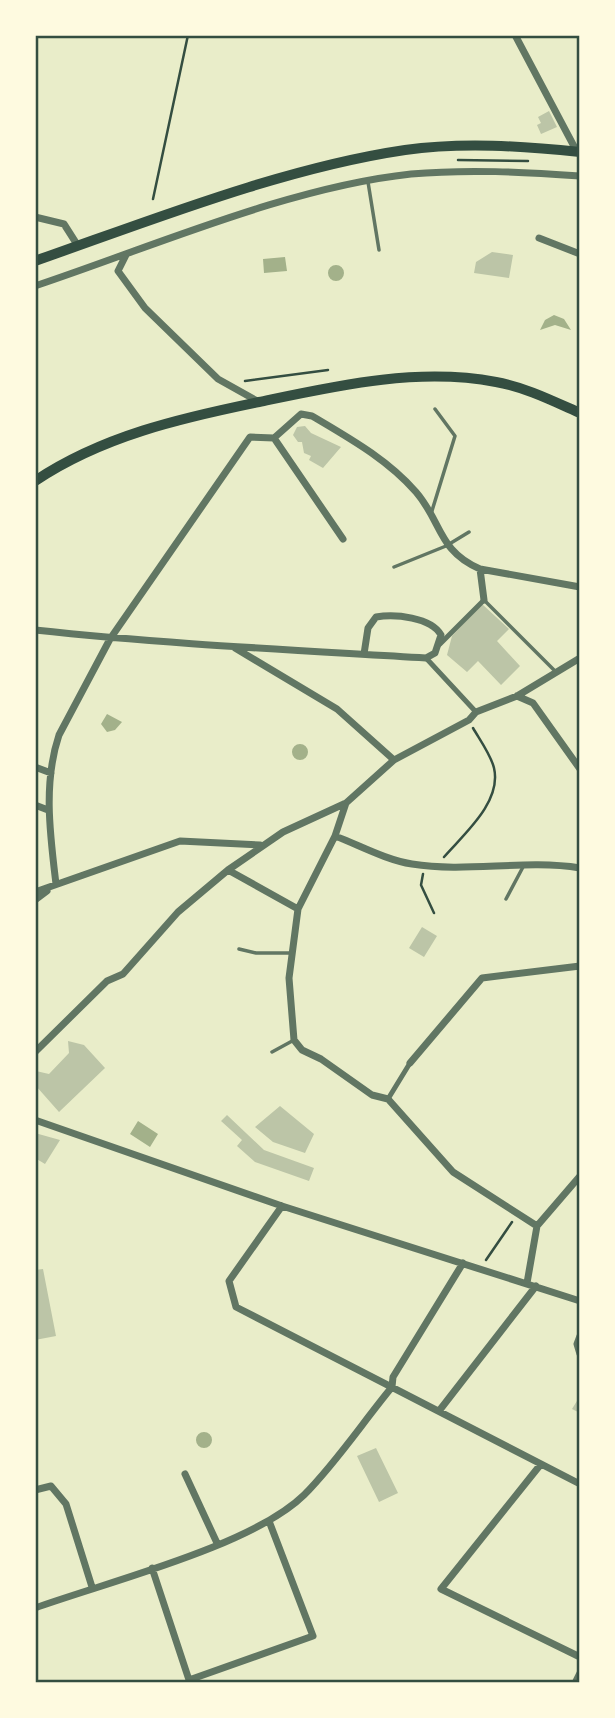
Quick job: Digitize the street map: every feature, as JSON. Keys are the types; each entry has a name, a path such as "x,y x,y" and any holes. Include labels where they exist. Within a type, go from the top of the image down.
{"highway":[{"path":"35,261 344,161 408,149 471,145 578,152"},
{"path":"35,481 55,467 166,421 332,386 416,377 495,381 580,413"}],"street":[{"path":"514,35 578,152"},
{"path":"35,286 292,200 368,182 410,174 475,171 580,176"},
{"path":"35,217 64,224 79,246"},
{"path":"539,238 580,254"},
{"path":"126,255 118,271 145,307 218,379 259,402"},
{"path":"56,884 48,810 51,774 59,734 110,639 250,438 274,438 301,414 312,416 374,454 418,495 446,546 456,556 480,569 580,587"},
{"path":"274,438 343,539"},
{"path":"35,630 110,639 233,648 426,657 435,653 440,644 484,600 480,569"},
{"path":"364,654 370,621 383,616 428,622 436,627 440,644"},
{"path":"233,648 337,709 394,760"},
{"path":"426,657 476,712"},
{"path":"35,1052 107,981 122,974 178,912 261,846 346,803 394,760 469,720 476,712 517,695 580,658"},
{"path":"517,695 533,703 580,769"},
{"path":"35,767 51,774"},
{"path":"346,803 335,836 298,909 289,978 294,1040 302,1051 321,1059 372,1095 388,1099 453,1172 537,1226"},
{"path":"35,805 48,810"},
{"path":"335,836 409,864 435,866 524,863 580,868"},
{"path":"35,892 180,841 261,846"},
{"path":"228,870 298,909"},
{"path":"35,900 56,884"},
{"path":"388,1099 410,1063 482,978 580,965"},
{"path":"35,1120 282,1206 580,1301"},
{"path":"527,1283 537,1226 580,1176"},
{"path":"282,1206 229,1280 236,1307 580,1484"},
{"path":"35,1608 152,1568 270,1521 304,1495 392,1387 393,1377 463,1263"},
{"path":"439,1411 536,1286"},
{"path":"580,1336 577,1344 580,1354"},
{"path":"541,1464 441,1589 580,1657"},
{"path":"185,1474 217,1543"},
{"path":"35,1490 51,1486 66,1504 92,1587"},
{"path":"152,1568 190,1682 313,1636 270,1521"},
{"path":"575,1683 580,1673"}],"lane":[{"path":"368,182 379,250"},
{"path":"431,516 455,436 435,409"},
{"path":"394,567 446,546 469,532"},
{"path":"484,600 555,671"},
{"path":"506,899 524,863"},
{"path":"239,949 256,954 292,953"},
{"path":"272,1052 294,1040"}],"path":[{"path":"153,199 188,35"},
{"path":"234,377 246,382 328,370"},
{"path":"434,913 421,885 423,872 435,866 474,822 493,794 494,768 469,720"},
{"path":"481,1269 518,1214"}],"shaded area":[{"path":"285,257 287,271 264,273 263,259"},
{"path":"336,265 344,273 336,281 328,273"},
{"path":"554,315 564,319 571,330 555,325 540,330 545,320"},
{"path":"107,714 122,722 115,730 107,732 101,724"},
{"path":"300,744 308,752 300,760 292,752"},
{"path":"138,1121 158,1134 150,1147 130,1134"},
{"path":"204,1432 210,1434 210,1446 204,1448 198,1446 196,1440 198,1434"}],"building":[{"path":"549,111 557,127 541,134 537,125 541,123 538,117"},
{"path":"492,252 513,255 509,278 474,273 476,262"},
{"path":"305,426 311,433 341,447 323,468 309,460 311,456 304,453 302,442 298,442 293,435 297,427"},
{"path":"482,604 509,629 497,641 520,666 501,685 478,661 467,672 447,655 452,636"},
{"path":"422,927 437,936 424,957 409,948"},
{"path":"68,1041 84,1045 105,1068 59,1112 36,1086 36,1071 49,1074 69,1053"},
{"path":"280,1106 314,1134 305,1153 273,1142 255,1127"},
{"path":"227,1115 264,1150 314,1168 309,1181 255,1162 237,1146 242,1140 221,1121"},
{"path":"35,1133 60,1140 45,1164 35,1158"},
{"path":"43,1269 56,1336 35,1340 35,1270"},
{"path":"580,1396 580,1413 572,1409"},
{"path":"376,1448 398,1493 379,1502 357,1456"}]}
